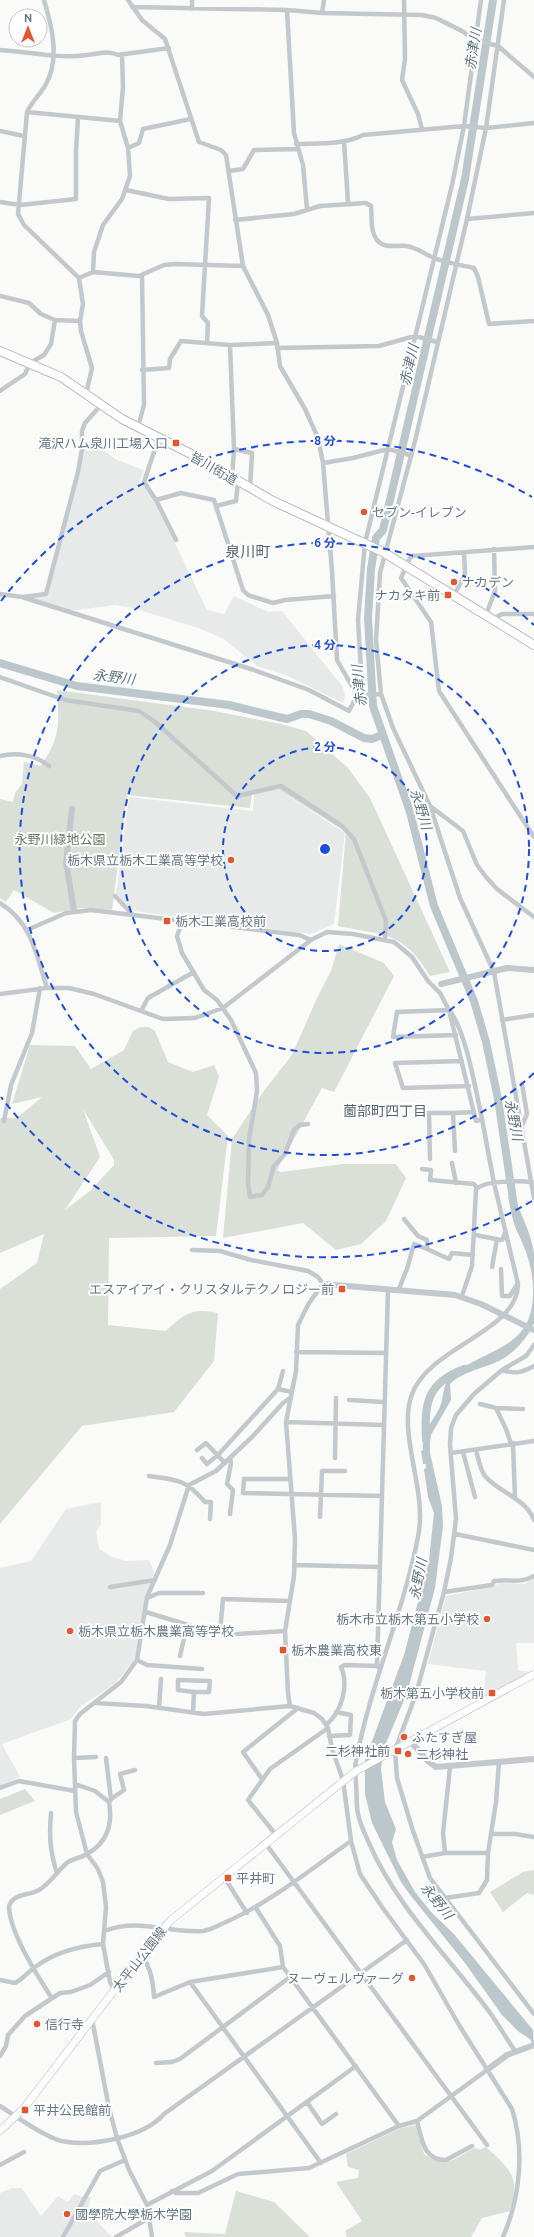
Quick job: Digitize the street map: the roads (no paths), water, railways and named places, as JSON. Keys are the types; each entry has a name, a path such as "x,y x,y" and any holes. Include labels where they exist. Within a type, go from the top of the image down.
{"main road":[{"name":"皆川街道","path":"0,351 52,372 101,405 138,427 159,437 285,508 366,543 384,553"},
{"path":"384,553 406,565 534,645"},
{"path":"393,1750 534,1674"},
{"name":"太平山公園線","path":"0,2131 16,2116 164,1927 343,1780 358,1769 393,1750"}],"street":[{"path":"44,0 53,36 53,54 49,79 27,112 20,205 18,214 24,225 79,278 82,304 80,320 82,341 92,368 86,394"},
{"path":"128,0 142,20 165,39 200,142 221,150 226,155 243,266 268,315 277,345 283,374 313,425 323,463 334,596 337,660 361,694"},
{"path":"192,0 192,8"},
{"path":"322,14 324,0"},
{"path":"404,0 403,14 405,59 402,80 418,114 422,130"},
{"path":"0,594 22,597 254,670 309,690 350,711 361,694 362,686 358,620 366,543 418,337 464,126 477,41 481,0"},
{"path":"504,0 496,45 486,128 467,219 384,553 377,615 377,661 380,693 393,728 430,806 460,898 491,972 502,1020 534,1198"},
{"path":"132,7 287,10 322,14 403,14 436,18 462,31 477,41 496,45 534,77"},
{"path":"287,10 296,144 303,164 307,209"},
{"path":"0,50 73,57 102,52 122,54 169,48"},
{"path":"93,272 94,252 105,221 122,199 130,176 128,148 120,121 123,87 122,54"},
{"path":"27,112 120,121"},
{"path":"0,202 20,205 76,200 78,117"},
{"path":"128,148 139,143 143,129 191,119"},
{"path":"296,144 344,141 356,139 363,135 464,126 486,128 534,124"},
{"path":"0,131 24,136"},
{"path":"344,141 348,203"},
{"path":"228,170 243,169 254,150 298,150"},
{"path":"126,190 168,199 209,198 202,316 208,323 208,343"},
{"path":"235,220 294,214 307,209 348,203 366,203 371,206 373,233 377,240 382,244 406,246 421,250 434,258 474,268 478,277 489,324 534,321"},
{"path":"467,219 534,213"},
{"path":"79,278 93,272 142,276 164,265 243,266"},
{"path":"138,427 144,405 142,370 142,276"},
{"path":"0,296 30,303 41,314 55,320 80,320"},
{"path":"0,391 25,374 30,364 44,355 51,344 55,320"},
{"path":"142,370 168,368 170,359 181,341 230,345 379,346 418,337 437,342"},
{"path":"216,506 236,501 230,345"},
{"path":"22,597 46,594 78,472 82,449 82,431 85,423 101,405"},
{"path":"159,437 144,482 156,500 176,540"},
{"path":"234,449 252,453 250,488"},
{"path":"323,463 353,458 389,449 408,454"},
{"path":"156,500 181,493 214,500 243,590 248,595 273,604 285,600 334,596"},
{"path":"534,547 413,556 401,575 403,582 431,622 439,691 534,837"},
{"path":"494,549 495,591 490,617 502,614 534,614"},
{"path":"454,595 465,575 464,552"},
{"path":"0,677 65,700 139,711 154,721 237,796 281,786 314,806 342,826 356,843 386,921 385,940"},
{"path":"361,694 380,693"},
{"path":"0,756 13,754 37,758 49,766"},
{"path":"430,806 463,832 477,865 490,881 534,917"},
{"path":"72,809 66,862 74,911"},
{"path":"115,896 132,914"},
{"path":"0,903 18,916 27,930 47,988"},
{"path":"27,930 57,916 74,911 102,911 299,934 311,940"},
{"path":"183,920 177,936 182,953 204,990 223,1008 249,1054 258,1080 249,1140 248,1183 250,1197 259,1197 268,1187 274,1166 285,1154 294,1130 300,1125 308,1124"},
{"path":"0,994 40,988 78,990 163,1019 185,1020 202,1017 223,1008 311,940 321,934 333,932 385,940 399,945 418,965 428,981 434,985 457,1023 482,1119 505,1232 518,1283 518,1292 513,1305 503,1316 432,1365 420,1378 413,1393 408,1419 420,1499 419,1536 379,1668 363,1725 355,1762 358,1769 358,1814 381,1868 412,1914 490,2014 516,2050"},
{"path":"434,985 514,968 534,970"},
{"path":"141,1011 148,998 194,972"},
{"path":"4,1121 16,1070 32,1033 40,988"},
{"path":"449,1010 469,1086 476,1121 482,1119"},
{"path":"449,1010 397,1012 393,1037 456,1035"},
{"path":"502,1020 534,1015"},
{"path":"462,1061 395,1063 403,1088 469,1086"},
{"path":"521,1128 527,1114 522,1084"},
{"path":"416,1114 474,1112"},
{"path":"429,1113 430,1159"},
{"path":"453,1113 455,1152"},
{"path":"452,1163 456,1182"},
{"path":"422,1169 431,1170 430,1180 474,1184 478,1188"},
{"path":"462,1296 470,1274 473,1255 475,1235 475,1194 478,1188 496,1183 530,1182"},
{"path":"404,1219 418,1236 427,1240 427,1249"},
{"path":"475,1235 503,1239 505,1232"},
{"path":"492,1268 497,1239"},
{"path":"398,1291 407,1269 414,1244 449,1259 452,1252 473,1255"},
{"path":"192,1250 220,1251 251,1260 308,1271 318,1277 323,1284 398,1291 436,1292 462,1296 510,1320 534,1330"},
{"path":"501,1269 502,1296 510,1296 518,1283"},
{"path":"290,1706 285,1631 295,1565 296,1539 286,1422 292,1392 297,1331 302,1315 323,1284"},
{"path":"379,1668 379,1567 388,1290"},
{"path":"534,1345 526,1356 502,1370 474,1394 456,1415 450,1432 455,1502 454,1534 444,1592 416,1694 393,1750 397,1778 430,1878 534,2014"},
{"path":"296,1352 385,1353"},
{"path":"502,1370 515,1374 534,1366"},
{"path":"202,1458 207,1464 218,1455 278,1389 283,1371"},
{"path":"278,1389 292,1392"},
{"path":"114,1990 103,1944 106,1908 103,1882 98,1869 87,1854 76,1812 74,1758 75,1721 80,1714 128,1674 137,1660 146,1612 147,1598 170,1545 189,1485 208,1477 225,1463 283,1403 290,1398"},
{"path":"335,1458 336,1398"},
{"path":"349,1400 384,1402"},
{"path":"480,1404 496,1408 523,1409"},
{"path":"496,1408 512,1444 515,1498"},
{"path":"286,1422 383,1425"},
{"path":"451,1453 534,1441"},
{"path":"197,1450 206,1443 225,1463"},
{"path":"476,1450 484,1476 532,1511 534,1520"},
{"path":"463,1452 475,1497"},
{"path":"230,1458 231,1463 227,1484 233,1490 230,1514"},
{"path":"320,1517 322,1471 345,1471"},
{"path":"149,1476 167,1478 189,1485 205,1502 212,1502 210,1520"},
{"path":"290,1479 244,1479 243,1493 381,1496"},
{"path":"454,1534 534,1550"},
{"path":"295,1565 379,1567"},
{"path":"444,1592 492,1585 494,1581 519,1582 534,1576"},
{"path":"110,1587 155,1580"},
{"path":"147,1598 159,1594 203,1593"},
{"path":"220,1632 224,1599 290,1601"},
{"path":"146,1612 187,1626 220,1632 237,1634 285,1631"},
{"path":"180,1656 187,1626"},
{"path":"137,1660 147,1665 202,1669"},
{"path":"276,1835 248,1800 262,1779 279,1762 327,1726 336,1712 345,1690 345,1676 341,1667 345,1665 379,1668"},
{"path":"159,1708 161,1679"},
{"path":"178,1680 210,1681 209,1692 194,1692 178,1690 178,1680"},
{"path":"193,1713 194,1692"},
{"path":"95,1703 159,1708 204,1714 290,1706 314,1713 322,1719 327,1726 334,1756 343,1780 351,1841 360,1874 424,1964 512,2109 516,2123 518,2179 516,2199 503,2237"},
{"path":"262,1779 243,1752 298,1708"},
{"path":"329,1736 350,1735 351,1715 336,1712"},
{"path":"410,1741 433,1765 440,1767 534,1759"},
{"path":"74,1758 96,1757"},
{"path":"51,1998 33,1968 17,1935 8,1906 18,1896 39,1890 68,1862 87,1854 107,1836 111,1819 106,1758"},
{"path":"445,1898 479,1893 487,1880 488,1852 500,1762"},
{"path":"445,1853 443,1832 450,1767"},
{"path":"110,1800 124,1790 120,1774 135,1770"},
{"path":"0,1788 19,1781 75,1791"},
{"path":"75,1784 96,1791 110,1800"},
{"path":"51,1813 50,1842 57,1874"},
{"path":"491,1834 515,1834 534,1837"},
{"path":"104,1931 119,1925 133,1924 190,1931 208,1930 256,1908 351,1841"},
{"path":"266,1844 294,1880 487,2145"},
{"path":"422,1857 445,1853 488,1852"},
{"path":"224,1877 247,1913"},
{"path":"256,1908 280,1946 283,1967 312,2009 356,2066 399,2126"},
{"path":"0,2106 61,2140 85,2142 117,2138 148,2128 164,2114 407,1940"},
{"path":"0,1980 15,1983 33,1968 57,1954 88,1946 103,1944"},
{"path":"141,1955 147,1962 153,1981 154,1997 190,1982 283,1967"},
{"path":"0,2056 6,2046 8,2035 17,2024 51,1998 60,1993 71,1992 90,1985 109,1972"},
{"path":"156,2063 172,2062 180,2059 290,1977"},
{"path":"190,1982 322,2163"},
{"path":"92,2019 108,2108 125,2160 147,2205 152,2237"},
{"path":"172,2191 176,2193 198,2194 238,2174 309,2168 322,2163 399,2126 417,2121 516,2050 534,2045"},
{"path":"147,2205 212,2171 356,2066"},
{"path":"307,2102 322,2124 336,2114"},
{"path":"417,2121 425,2151 429,2156 446,2160 472,2146"},
{"path":"0,2165 24,2152"},
{"path":"63,2237 100,2171 125,2160"},
{"path":"116,2237 149,2218"}],"waterway":[{"name":"赤津川","path":"493,0 465,179 383,530 376,538 371,569 368,618 373,706 410,812 434,906 474,1001 486,1042 498,1099 514,1206"},
{"name":"永野川","path":"0,663 77,686 229,705 287,719 301,714 309,714 331,721 364,738 372,739 382,735"},
{"name":"永野川","path":"426,1440 426,1415 430,1396 442,1381 464,1369"}],"place":[{"name":"滝沢ハム泉川工場入口","path":"176,443"},
{"name":"セブン-イレブン","path":"364,512"},
{"name":"ナカデン","path":"454,582"},
{"name":"ナカタキ前","path":"448,595"},
{"name":"栃木県立栃木工業高等学校","path":"231,860"},
{"name":"栃木工業高校前","path":"167,921"},
{"name":"エスアイアイ・クリスタルテクノロジー前","path":"342,1289"},
{"name":"栃木市立栃木第五小学校","path":"487,1619"},
{"name":"栃木県立栃木農業高等学校","path":"70,1631"},
{"name":"栃木農業高校東","path":"283,1650"},
{"name":"栃木第五小学校前","path":"492,1693"},
{"name":"ふたすぎ屋","path":"404,1737"},
{"name":"二杉神社前","path":"398,1751"},
{"name":"二杉神社","path":"408,1754"},
{"name":"平井町","path":"228,1878"},
{"name":"ヌーヴェルヴァーグ","path":"412,1978"},
{"name":"信行寺","path":"37,2024"},
{"name":"平井公民館前","path":"25,2110"},
{"name":"國學院大學栃木学園","path":"67,2214"}],"district":[{"name":"泉川町","path":"248,551"},
{"name":"薗部町四丁目","path":"385,1111"}],"park label":[{"name":"永野川緑地公園","path":"60,839"}]}
